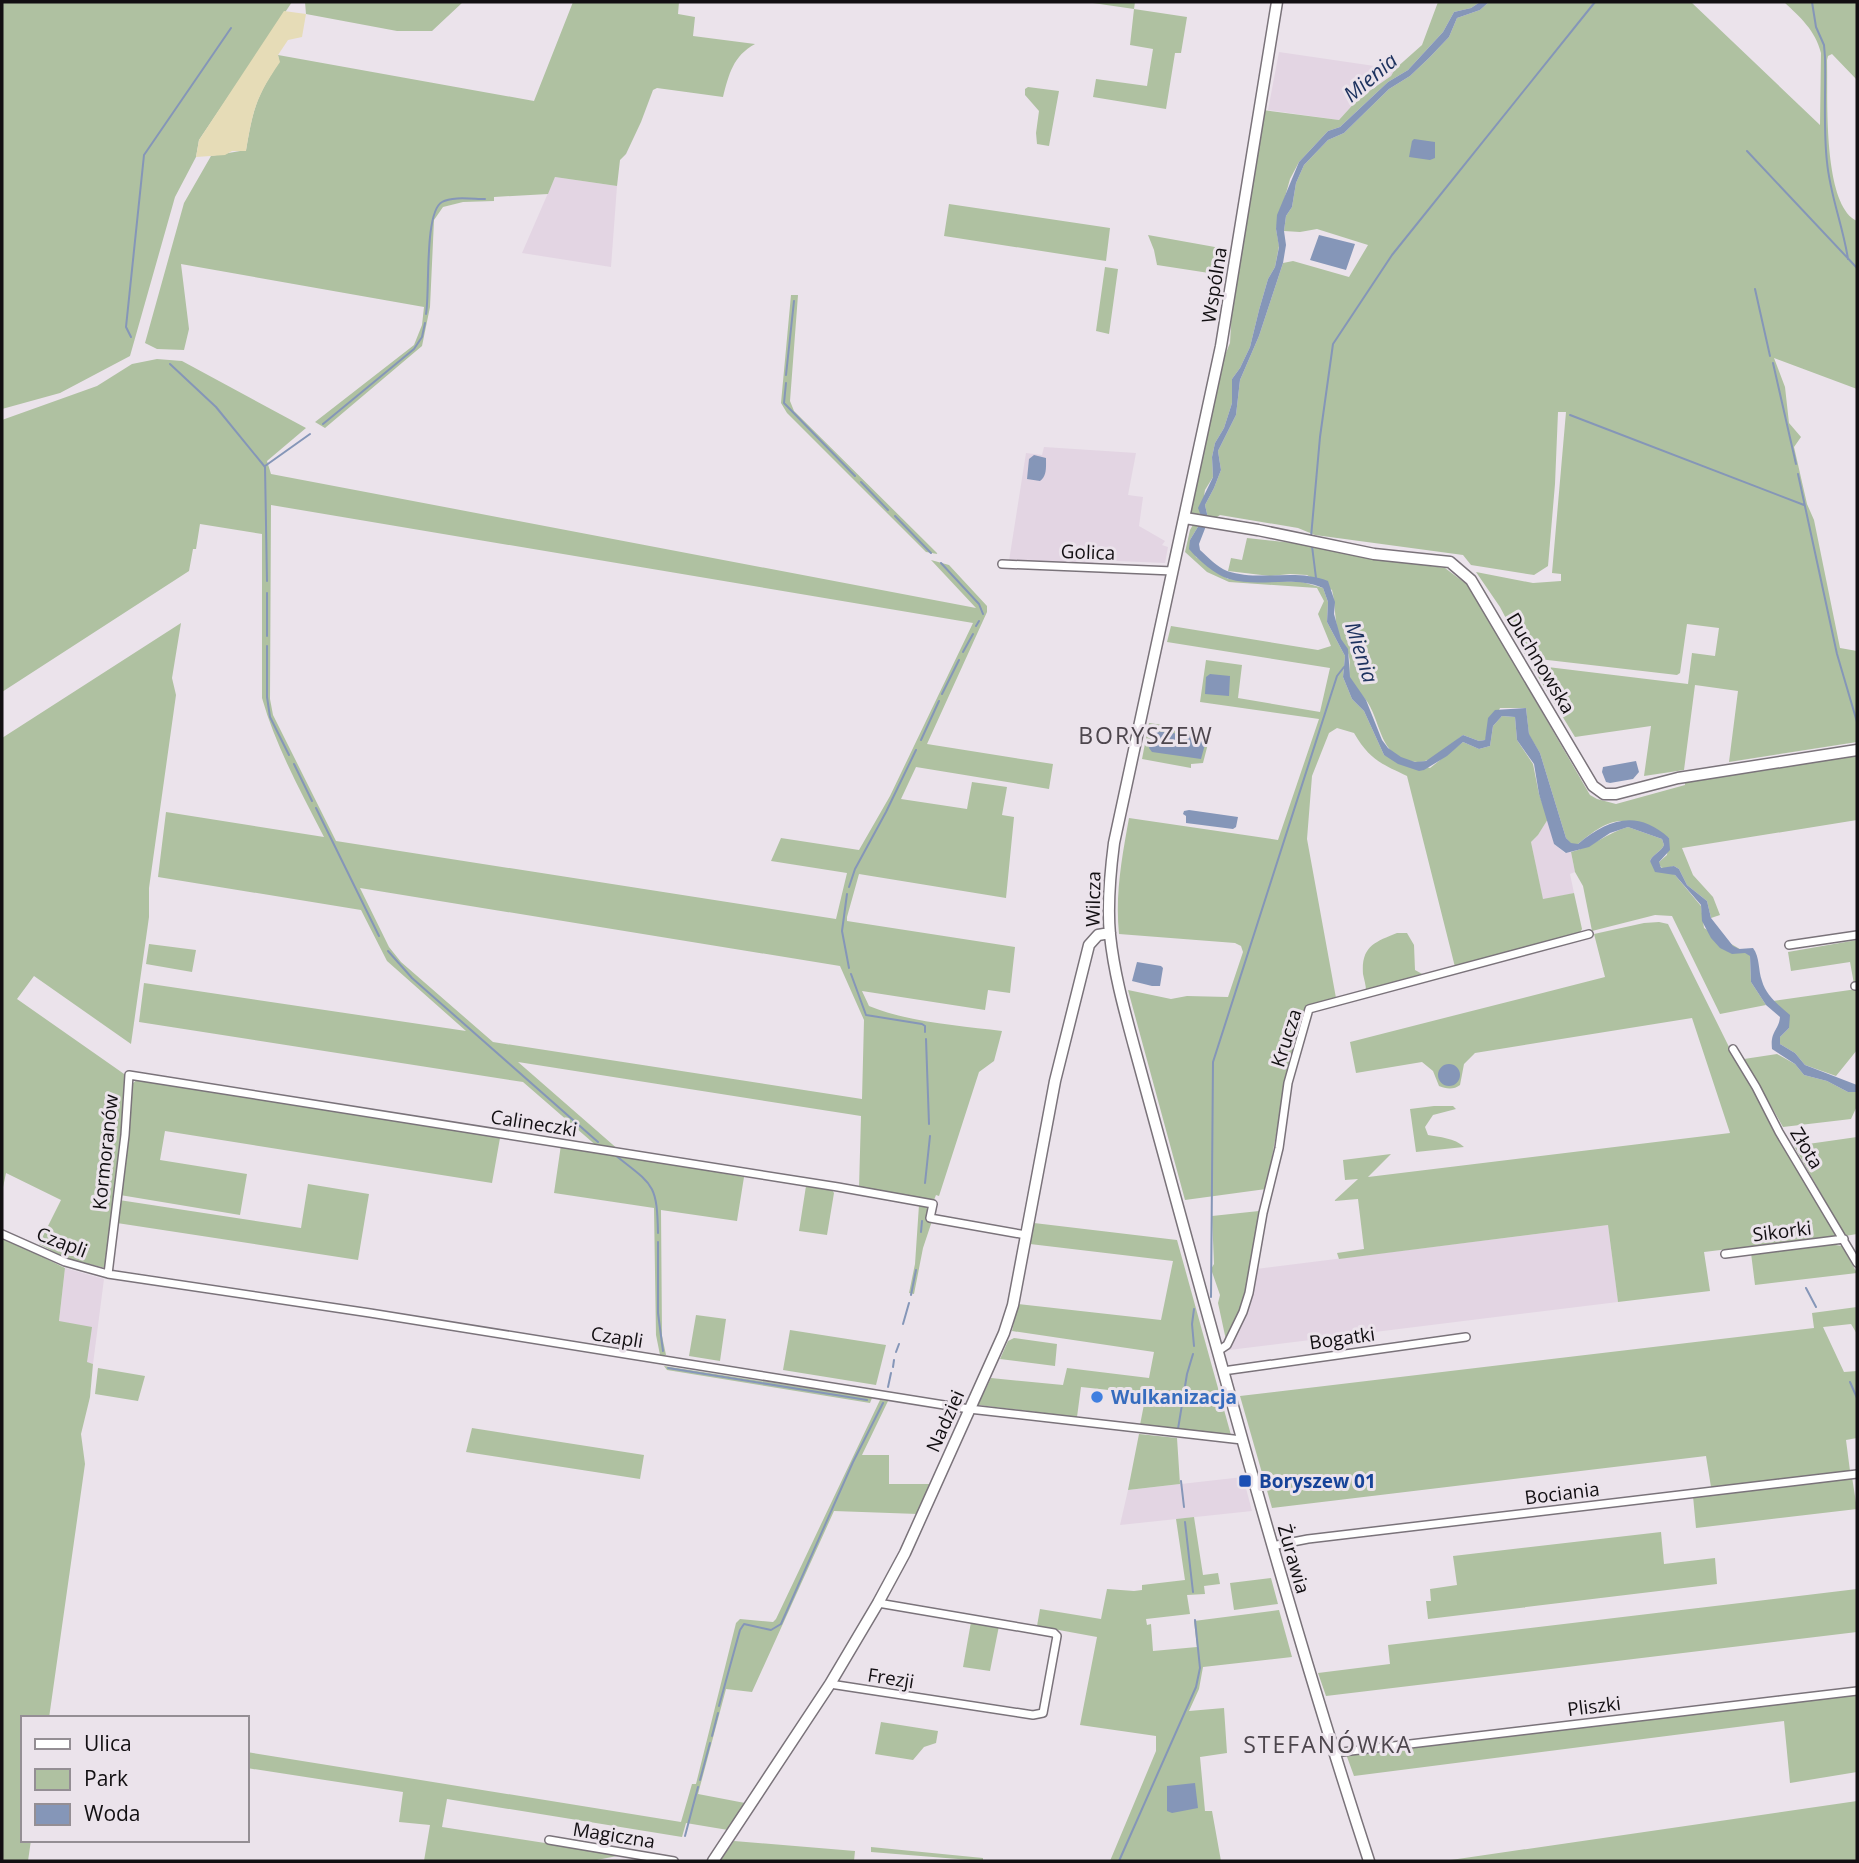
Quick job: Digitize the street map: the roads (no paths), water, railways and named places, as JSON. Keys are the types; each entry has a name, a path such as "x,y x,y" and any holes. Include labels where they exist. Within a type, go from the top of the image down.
{"main road":[{"name":"Wspólna","path":"1173,571 1190,519 1277,2"},
{"name":"Duchnowska","path":"1190,519 1374,554 1450,562 1471,580 1593,786 1604,794 1616,794 1678,778 1857,750"},
{"name":"Wilcza","path":"1173,571 1114,844 1109,898 1116,978 1183,1224"},
{"name":"Nadziei","path":"713,1861 830,1684 878,1603 905,1553 1004,1333 1013,1305 1055,1081 1089,947 1095,937 1110,933"},
{"name":"Żurawia","path":"1183,1224 1218,1351 1238,1439 1369,1861"}],"street":[{"name":"Golica","path":"1002,564 1173,571"},
{"name":"Krucza","path":"1218,1351 1227,1345 1249,1293 1263,1213 1279,1148 1288,1083 1308,1009 1589,934"},
{"path":"1789,945 1857,935"},
{"name":"Złota","path":"1733,1048 1779,1132 1857,1263"},
{"name":"Calineczki","path":"130,1075 838,1187 933,1205 930,1218 1026,1235"},
{"name":"Kormoranów","path":"108,1275 130,1075"},
{"name":"Czapli","path":"2,1234 65,1262 108,1275 370,1313 969,1409 1238,1439"},
{"name":"Sikorki","path":"1725,1254 1844,1239"},
{"name":"Bogatki","path":"1223,1371 1466,1337"},
{"name":"Bociania","path":"1272,1545 1329,1536 1857,1475"},
{"name":"Frezji","path":"830,1684 1033,1715 1043,1713 1056,1634 878,1603"},
{"name":"Pliszki","path":"1334,1753 1857,1691"},
{"name":"Magiczna","path":"549,1840 674,1861"}],"water":[{"path":"1480,2 1489,2 1480,10 1457,18 1449,37 1429,58 1410,76 1389,89 1344,133 1328,140 1304,165 1296,183 1292,207 1286,216 1283,263 1259,336 1240,380 1236,415 1218,451 1221,470 1205,505 1208,518 1201,516 1198,508 1213,477 1212,457 1215,443 1224,428 1232,403 1232,379 1250,347 1268,279 1275,267 1279,247 1277,215 1299,162 1328,131 1340,127 1388,82 1408,70 1443,32 1454,12 1471,8"},
{"path":"1414,139 1435,142 1435,158 1430,160 1409,157"},
{"path":"1319,235 1355,244 1346,270 1310,260"},
{"path":"1034,455 1046,458 1045,474 1040,481 1027,479 1029,459"},
{"path":"1199,525 1206,526 1199,544 1200,550 1227,571 1252,575 1316,577 1328,581 1335,602 1334,614 1341,639 1348,649 1350,677 1366,700 1382,740 1401,757 1415,762 1426,761 1463,735 1479,741 1485,740 1488,718 1495,710 1526,708 1529,734 1540,753 1566,838 1571,843 1578,844 1612,823 1634,821 1646,823 1669,838 1670,850 1659,862 1661,868 1674,866 1679,869 1687,885 1707,901 1711,918 1733,946 1739,949 1753,948 1766,991 1790,1015 1789,1028 1780,1037 1780,1044 1795,1053 1805,1065 1857,1085 1857,1092 1848,1092 1827,1081 1804,1075 1795,1064 1772,1049 1772,1038 1780,1017 1766,1005 1751,982 1750,956 1745,953 1732,954 1720,948 1702,921 1701,905 1675,875 1655,872 1650,861 1664,845 1662,839 1628,827 1610,833 1589,847 1566,853 1554,844 1539,794 1534,764 1517,740 1515,717 1502,716 1493,726 1490,746 1479,749 1463,742 1424,770 1398,764 1384,755 1364,711 1352,699 1343,677 1345,656 1327,622 1328,602 1323,588 1300,582 1253,582 1224,577 1208,567 1189,549 1190,540"},
{"path":"1210,674 1230,676 1229,696 1205,694 1206,677"},
{"path":"1154,731 1207,737 1201,759 1152,752 1149,748"},
{"path":"1636,761 1639,772 1633,779 1606,782 1603,767"},
{"path":"1189,810 1238,817 1236,827 1233,829 1186,823 1186,816 1183,814"},
{"path":"1137,962 1163,968 1160,986 1132,981"},
{"path":"1449,1064 1457,1067 1460,1075 1457,1083 1449,1086 1441,1083 1438,1075 1441,1067"},
{"path":"1195,1783 1198,1808 1172,1813 1167,1811 1167,1786"}],"waterway":[{"path":"1311,537 1320,437 1333,344 1392,255 1595,2"},
{"path":"1812,2 1816,27 1824,45 1825,136 1829,174 1848,259"},
{"path":"131,337 126,327 144,155 231,28"},
{"path":"1747,151 1857,268"},
{"path":"426,314 430,236 436,209 442,202 451,199 485,199"},
{"path":"1755,289 1770,356"},
{"path":"786,375 794,301"},
{"path":"323,424 414,349 422,337 425,323"},
{"path":"1773,363 1796,464"},
{"path":"170,364 216,407 265,467 267,581"},
{"path":"786,383 784,403 855,476"},
{"path":"1570,415 1804,505"},
{"path":"265,466 310,434"},
{"path":"1798,474 1837,654 1857,722"},
{"path":"861,482 888,510"},
{"path":"895,516 931,553"},
{"path":"1312,546 1316,578"},
{"path":"941,563 979,604 983,614"},
{"path":"267,593 267,636"},
{"path":"976,626 979,621"},
{"path":"963,652 973,634"},
{"path":"267,646 267,697 270,717 289,755"},
{"path":"942,694 959,660"},
{"name":"Mienia","path":"1211,1297 1213,1062 1337,676 1344,667"},
{"path":"921,740 939,701"},
{"path":"849,887 855,869 916,750"},
{"path":"294,764 312,801"},
{"path":"316,808 379,936"},
{"path":"847,894 842,931 849,968"},
{"path":"388,951 412,978 598,1142"},
{"path":"851,974 866,1015 922,1024 925,1026 925,1032"},
{"path":"926,1039 929,1124"},
{"path":"925,1183 930,1136"},
{"path":"615,1155 650,1186 656,1204 658,1233"},
{"path":"921,1232 922,1221"},
{"path":"658,1242 658,1313 663,1351"},
{"path":"911,1295 916,1270"},
{"path":"1806,1288 1816,1307"},
{"path":"903,1324 909,1303"},
{"path":"1194,1309 1194,1346"},
{"path":"896,1352 899,1344"},
{"path":"1178,1429 1193,1354"},
{"path":"893,1367 894,1360"},
{"path":"668,1368 867,1400"},
{"path":"888,1387 891,1373"},
{"path":"1850,1382 1857,1398"},
{"path":"719,1706 740,1630 744,1624 771,1630 781,1624 853,1462 883,1403"},
{"path":"1181,1481 1184,1507"},
{"path":"1185,1522 1193,1592"},
{"path":"1119,1861 1196,1687 1200,1668 1195,1620"},
{"path":"712,1736 718,1713"},
{"path":"700,1780 710,1743"},
{"path":"685,1836 698,1787"}],"place":[{"name":"Wulkanizacja","path":"1097,1397"},
{"name":"Boryszew 01","path":"1245,1481"}],"district":[{"name":"BORYSZEW","path":"1146,735"},
{"name":"STEFANÓWKA","path":"1328,1744"}]}
